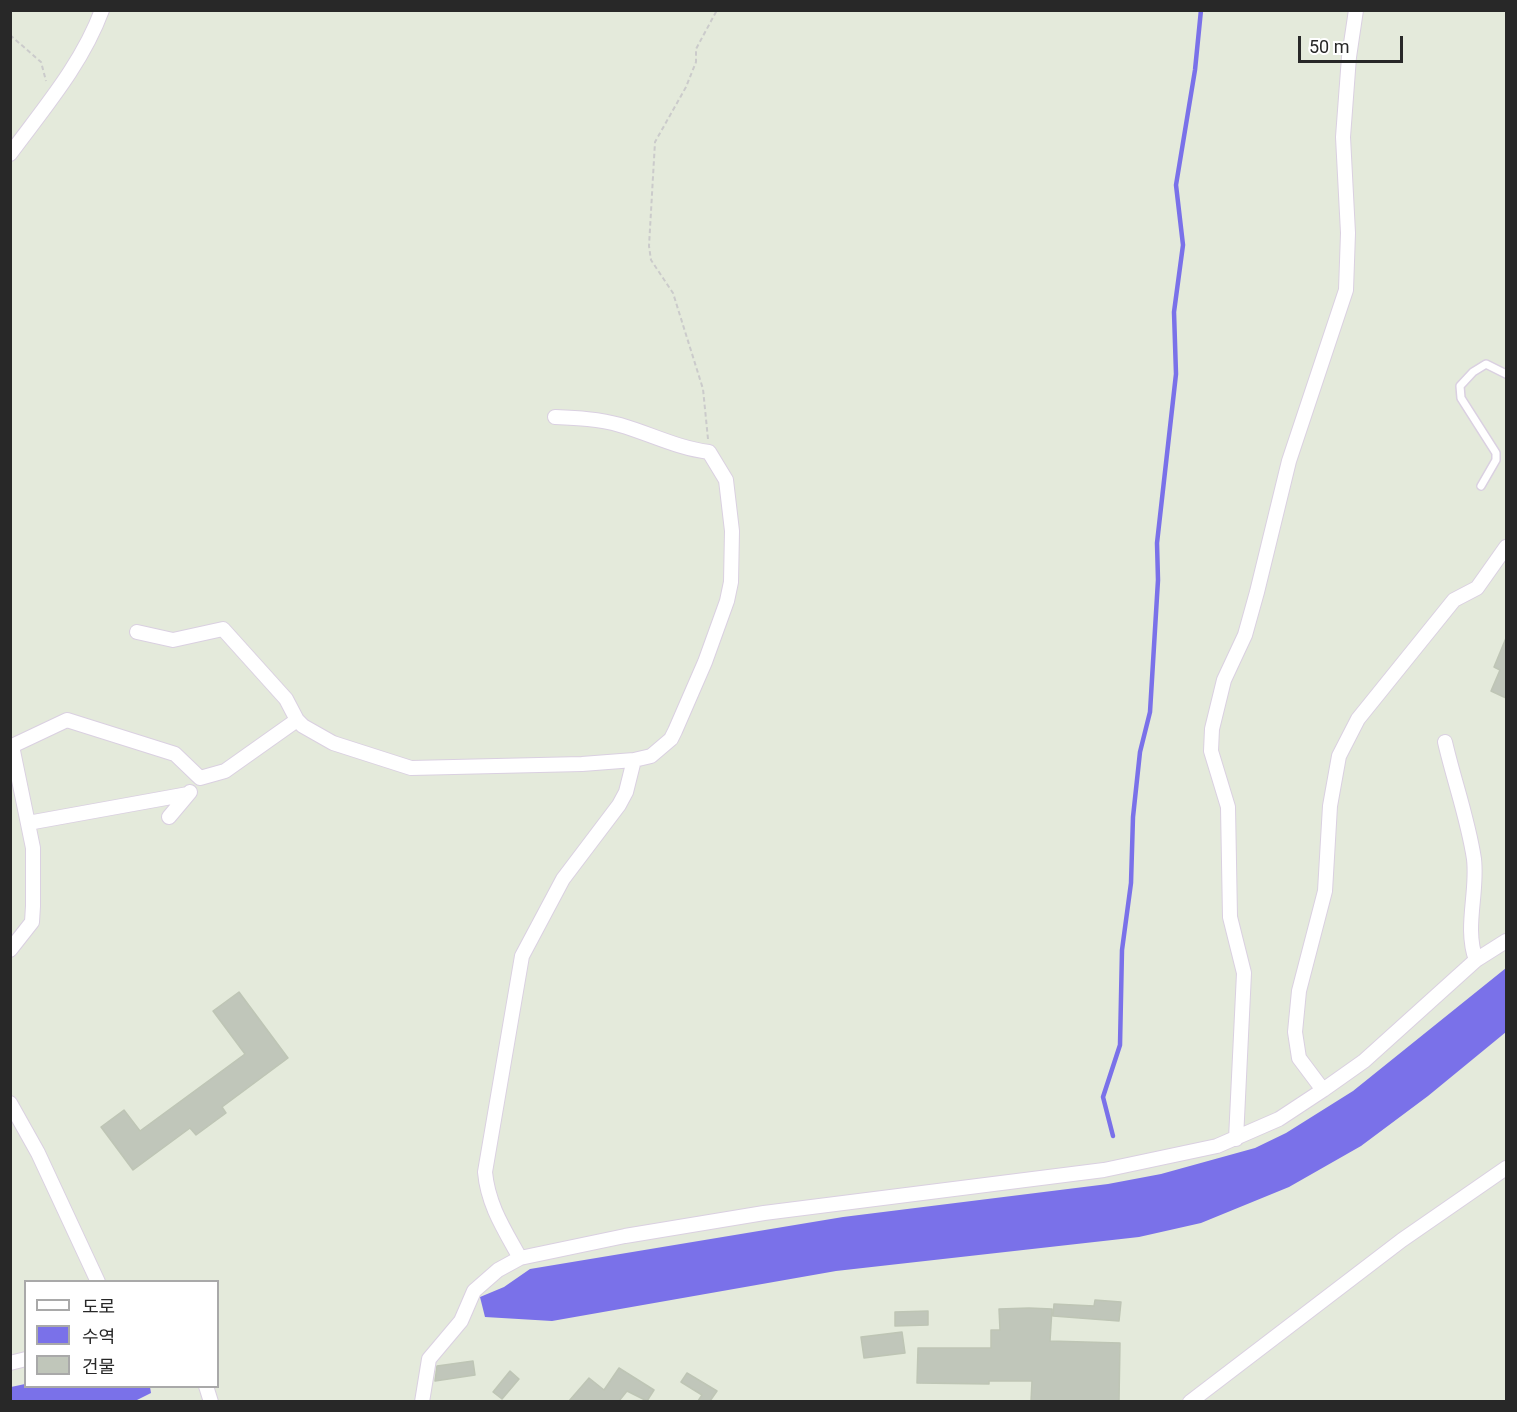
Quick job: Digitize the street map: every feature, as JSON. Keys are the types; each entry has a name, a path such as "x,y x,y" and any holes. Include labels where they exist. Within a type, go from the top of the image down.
{"street":[{"path":"10,154 45,105 58,91 81,56 102,10"},
{"path":"1236,1139 1244,973 1230,916 1228,807 1211,751 1212,729 1224,680 1245,634 1289,461 1346,290 1347,221 1344,137 1349,57 1356,10"},
{"path":"137,632 173,640 224,629 286,699 297,720 333,743 411,768 582,764 634,760 651,756 671,739 705,662 727,601 732,559 726,480 709,452 684,448 620,425 581,418 555,417"},
{"path":"1323,1090 1299,1058 1294,1032 1299,991 1325,891 1330,806 1339,756 1358,719 1454,600 1477,588 1506,547"},
{"path":"10,950 32,922 33,848 12,746 67,720 175,754 200,778"},
{"path":"169,817 200,778 225,771 297,720"},
{"path":"1446,742 1473,858 1476,884 1471,939 1476,960"},
{"path":"520,1258 496,1216 487,1193 484,1172 510,1032 518,970 528,944 564,879 619,806 626,792 634,760"},
{"path":"28,823 188,794"},
{"path":"422,1401 429,1359 461,1321 474,1291 498,1270 520,1258 625,1236 764,1213 1104,1170 1187,1154 1236,1139 1279,1119 1364,1061 1476,960 1506,941"},
{"path":"10,1103 43,1163 98,1280"},
{"path":"1190,1401 1402,1240 1506,1168"}],"lane":[{"path":"1480,486 1496,460 1496,453 1461,398 1460,386 1473,372 1486,364 1506,374"}],"path":[{"path":"709,452 703,388 673,293 651,260 649,246 655,142 686,87 696,62 696,49 717,10"},
{"path":"10,35 41,62 46,74 45,105"}],"water":[{"path":"1506,968 1506,1032 1428,1096 1361,1146 1289,1187 1201,1223 1139,1237 836,1271 552,1321 485,1317 480,1297 504,1287 530,1269 843,1217 1108,1184 1161,1174 1255,1148 1286,1133 1353,1091"},
{"path":"24,1384 24,1388 150,1388 151,1393 135,1401 11,1401 11,1387"}],"building":[{"path":"1506,638 1506,698 1491,691 1500,670 1494,667"},
{"path":"239,992 288,1058 222,1107 226,1113 196,1135 190,1128 133,1170 101,1127 124,1110 140,1131 245,1054 213,1011"},
{"path":"1095,1300 1121,1302 1119,1321 1053,1316 1054,1304 1094,1306"},
{"path":"999,1309 1052,1309 1050,1341 1120,1343 1119,1401 1031,1401 1032,1381 989,1381 989,1384 917,1383 918,1348 991,1348 991,1330 1000,1330"},
{"path":"928,1311 928,1325 895,1326 895,1312"},
{"path":"902,1332 905,1353 864,1358 861,1337"},
{"path":"473,1361 475,1375 435,1381 437,1366"},
{"path":"619,1368 654,1390 647,1401 627,1391 619,1401 569,1401 589,1378 604,1390"},
{"path":"510,1371 519,1379 502,1399 493,1392"},
{"path":"687,1373 717,1391 710,1401 698,1401 702,1395 681,1382"}],"waterway":[{"path":"1113,1136 1103,1097 1120,1045 1122,950 1131,883 1133,817 1140,752 1150,712 1158,580 1157,543 1176,374 1174,312 1183,245 1176,185 1195,70 1201,10"}]}
